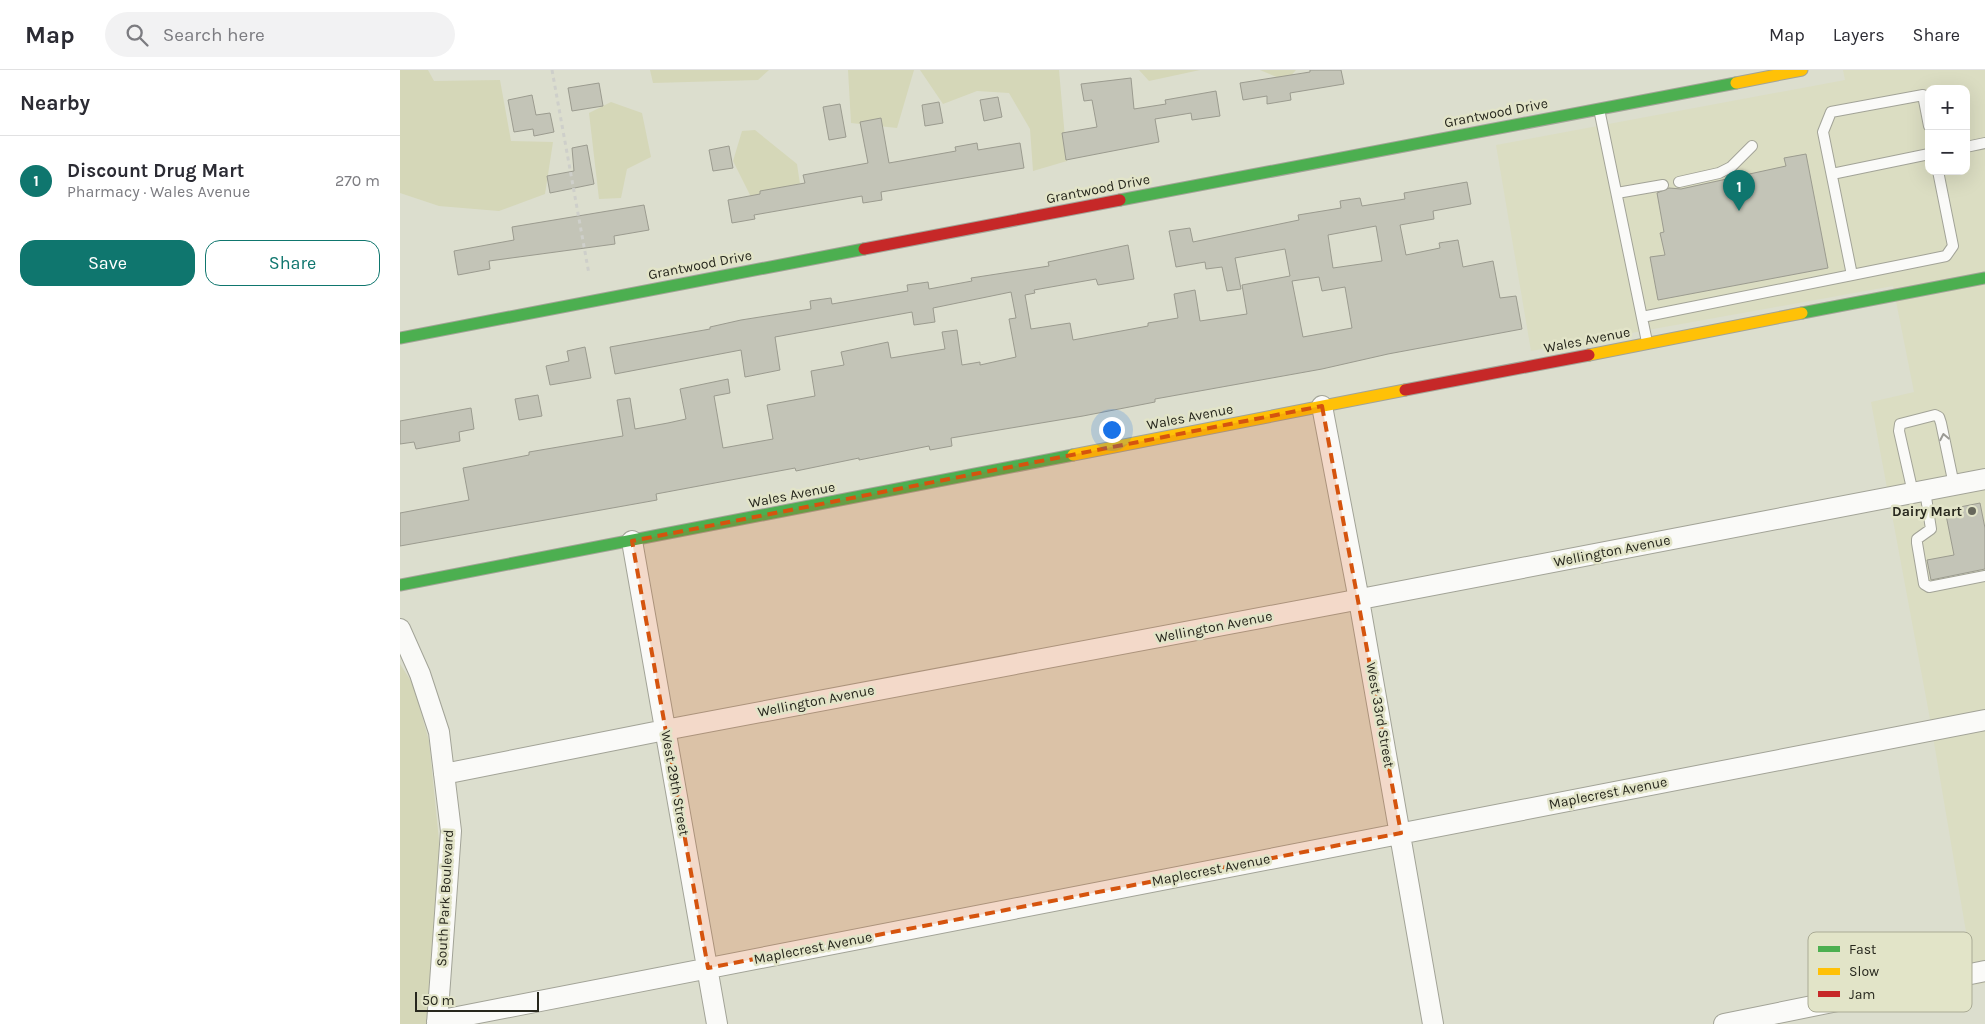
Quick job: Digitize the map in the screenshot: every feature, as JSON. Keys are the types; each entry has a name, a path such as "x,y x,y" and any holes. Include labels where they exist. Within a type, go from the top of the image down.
{"street":[{"name":"Grantwood Drive","path":"400,338 1802,70"},
{"name":"Wales Avenue","path":"400,585 1985,278"},
{"name":"West 33rd Street","path":"1322,406 1360,600 1433,1024"},
{"name":"Wellington Avenue","path":"444,774 665,730 1360,600 1985,479"},
{"name":"West 29th Street","path":"632,541 717,1024"},
{"name":"South Park Boulevard","path":"400,629 420,674 439,732 451,831 437,1023"},
{"name":"Maplecrest Avenue","path":"437,1023 708,968 1985,720"},
{"path":"1972,974 1985,971"},
{"path":"1724,1024 1808,1007"}],"lane":[{"path":"1852,276 1823,132 1831,112 1923,95 1925,105"},
{"path":"1599,109 1647,343"},
{"path":"1970,146 1985,143"},
{"path":"1679,182 1719,173 1731,166 1752,146"},
{"path":"1832,174 1925,155"},
{"path":"1642,317 1946,256 1953,246 1939,175"},
{"path":"1617,193 1663,185"},
{"path":"1954,485 1939,417 1934,415 1900,424 1899,430 1931,529 1917,539 1924,584 1929,587 1985,576"}],"path":[{"path":"552,70 589,274"}],"highlighted area":[{"path":"1322,406 1401,833 708,968 632,541"}],"shaded area":[{"path":"400,70 428,70 434,81 500,80 511,141 553,142 545,194 499,211 439,206 400,193"},
{"path":"650,70 769,70 758,80 653,83"},
{"path":"848,70 914,70 897,128 851,123"},
{"path":"920,70 1059,70 1067,161 1033,171 1030,129 1009,93 977,91 943,104"},
{"path":"1139,70 1200,70 1149,81"},
{"path":"1260,70 1296,70 1286,81"},
{"path":"1843,70 1985,70 1985,983 1975,985 1972,967 1972,932 1966,932 1930,719 1871,402 1914,392 1893,286 1531,351 1496,145 1845,80"},
{"path":"611,102 642,113 651,157 627,169 621,198 599,199 589,113"},
{"path":"755,130 797,164 800,184 775,204 751,197 733,161 742,131"},
{"path":"400,664 413,684 429,741 441,860 426,1024 400,1024"}],"building":[{"path":"1310,70 1341,70 1344,84 1290,93 1291,100 1267,104 1267,96 1243,100 1240,83 1310,72"},
{"path":"1131,78 1134,109 1166,104 1165,100 1216,91 1220,116 1192,120 1191,113 1155,119 1159,142 1066,160 1062,133 1097,127 1092,100 1084,101 1081,84"},
{"path":"599,83 603,106 572,111 568,88"},
{"path":"532,95 536,115 550,113 554,132 534,136 533,129 514,132 508,100"},
{"path":"998,97 1002,117 984,121 980,100"},
{"path":"939,102 943,123 925,126 922,105"},
{"path":"840,104 846,137 829,140 823,107"},
{"path":"881,118 889,163 956,151 955,147 977,143 978,150 1020,143 1024,168 881,192 882,200 863,203 862,196 754,215 755,219 732,223 728,200 760,194 760,191 805,183 803,175 868,163 860,122"},
{"path":"587,145 594,184 550,193 547,176 574,171 572,148"},
{"path":"729,146 733,168 713,171 709,150"},
{"path":"1806,154 1828,268 1658,300 1650,257 1665,255 1660,233 1664,232 1657,193 1669,188 1681,189 1786,166 1784,158"},
{"path":"1467,182 1471,204 1433,211 1434,219 1400,225 1406,255 1440,248 1439,243 1458,240 1463,267 1493,261 1500,298 1516,296 1522,329 1388,354 1322,369 1155,399 1155,402 1083,416 951,438 952,446 930,450 929,446 796,471 795,468 656,494 657,500 400,546 400,513 469,500 463,468 529,455 529,452 623,436 617,400 630,398 635,429 668,423 686,419 680,389 728,379 730,393 714,396 723,448 773,439 767,405 815,396 811,371 844,365 841,352 888,342 891,358 945,349 942,332 957,330 962,365 980,362 980,365 1016,357 1009,319 1016,318 1011,292 933,308 935,322 914,325 912,312 775,337 780,370 745,377 741,350 615,374 610,347 710,329 710,327 741,320 811,309 810,301 831,298 832,304 908,291 907,285 928,282 929,289 972,281 971,278 1049,266 1048,262 1128,245 1134,279 1098,285 1096,279 1034,290 1035,293 1025,295 1031,329 1070,323 1073,340 1148,326 1148,323 1178,318 1174,294 1195,290 1200,321 1247,314 1242,285 1290,276 1285,249 1235,258 1241,289 1227,291 1222,267 1206,269 1205,262 1176,267 1169,231 1190,228 1193,242 1299,220 1298,215 1341,208 1340,201 1360,198 1362,206 1405,199 1404,193","holes":["1376,226 1382,261 1333,268 1328,235","1319,277 1322,291 1345,287 1352,328 1303,337 1292,281"]},
{"path":"644,205 649,230 614,236 615,244 489,261 490,269 458,275 454,251 514,240 512,227"},
{"path":"585,347 591,378 550,385 546,366 569,361 567,351"},
{"path":"538,395 542,416 519,420 515,399"},
{"path":"471,408 474,429 459,432 460,441 416,449 414,442 400,444 400,421"},
{"path":"1980,503 1985,528 1985,569 1931,580 1927,560 1954,555 1945,510"}],"traffic: fast":[{"path":"1120,200 1736,83"},
{"path":"400,338 864,249"},
{"path":"1802,313 1985,278"},
{"path":"400,585 1073,455"}],"traffic: slow":[{"path":"1736,83 1802,70"},
{"path":"1589,355 1802,313"},
{"path":"1073,455 1405,390"}],"traffic: jam":[{"path":"864,249 1120,200"},
{"path":"1405,390 1589,355"}],"place":[{"name":"Discount Drug Mart","path":"1739,211"},
{"name":"Dairy Mart","path":"1972,511"}]}
